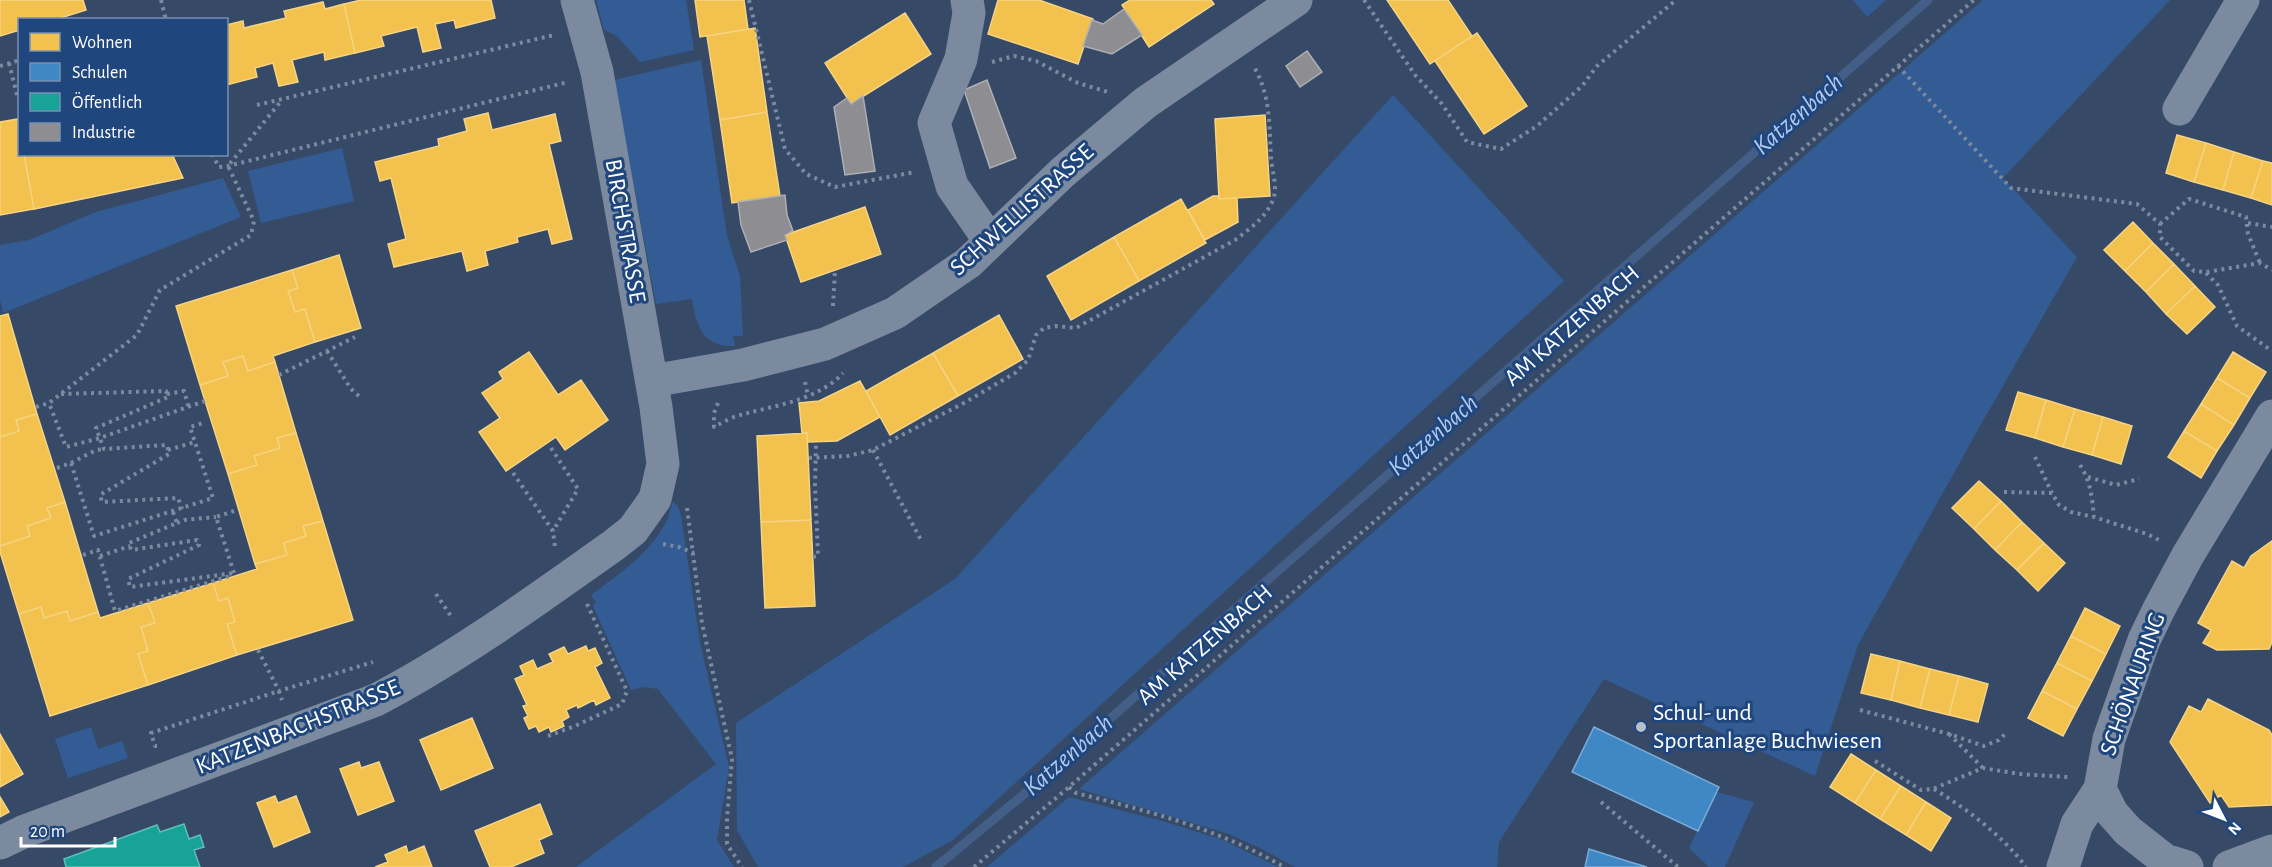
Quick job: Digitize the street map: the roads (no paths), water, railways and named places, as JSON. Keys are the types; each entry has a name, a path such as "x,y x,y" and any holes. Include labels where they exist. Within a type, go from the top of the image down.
{"street":[{"name":"BIRCHSTRASSE","path":"577,0 597,72 652,381 663,464"},
{"path":"967,0 969,13 961,59 934,123 952,186 990,241"},
{"name":"SCHWELLISTRASSE","path":"652,381 743,365 825,344 895,314 968,263 1063,172 1145,103 1296,0"},
{"path":"2178,109 2243,0"},
{"name":"SCHÖNAURING","path":"2187,867 2165,860 2127,831 2089,783 2109,739 2144,640 2188,555 2272,416"},
{"name":"KATZENBACHSTRASSE","path":"0,843 26,831 376,700 425,674 463,651 633,530 655,499 663,464"},
{"path":"2063,867 2089,783"},
{"path":"2229,867 2272,851"}],"waterway":[{"name":"Katzenbach","path":"936,867 1023,795 1928,0"}],"place":[{"name":"Schul- und Sportanlage Buchwiesen","path":"1641,727"}]}
